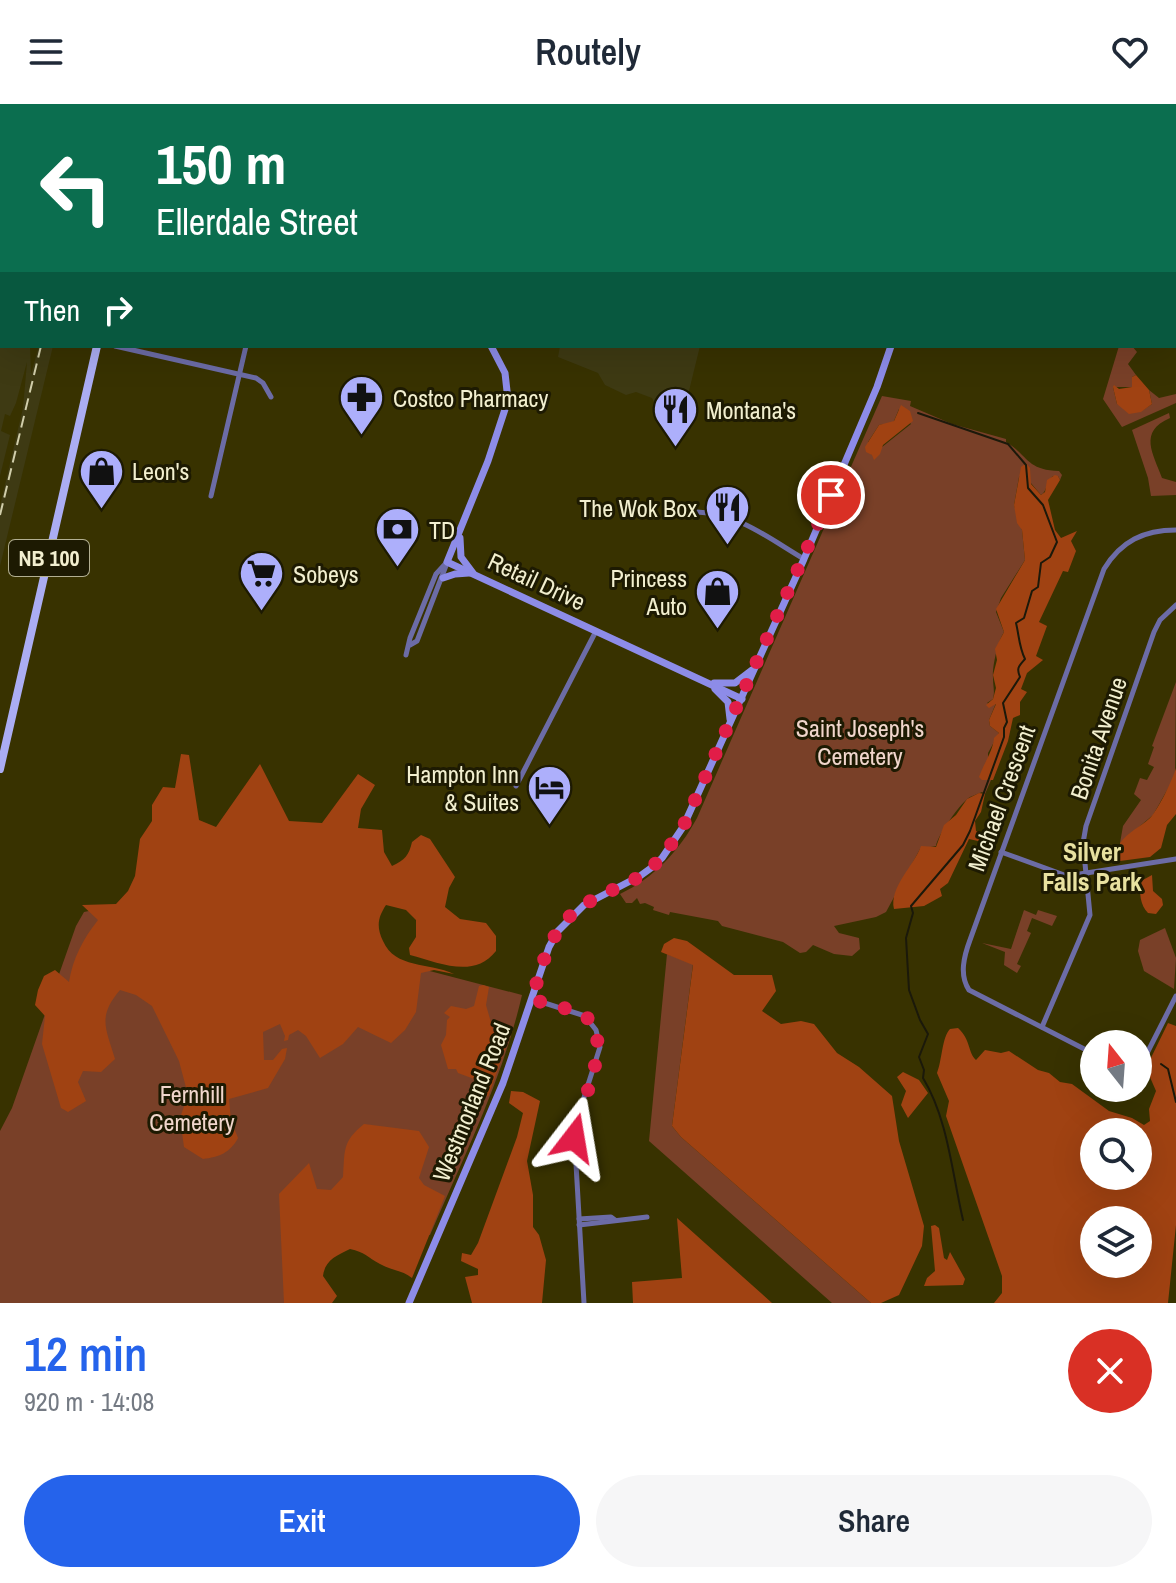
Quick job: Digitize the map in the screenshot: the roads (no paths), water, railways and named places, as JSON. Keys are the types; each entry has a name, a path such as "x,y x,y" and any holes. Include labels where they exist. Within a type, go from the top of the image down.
{"main road":[{"name":"NB 100","path":"0,769 97,348"}],"street":[{"path":"124,348 240,374 261,381 271,397"},
{"path":"211,496 246,348"},
{"path":"410,645 417,641 443,578 499,426 507,395 505,373 492,348"},
{"name":"Westmorland Road","path":"410,1302 503,1083 551,944 568,918 599,896 640,876 662,858 688,816 804,559 877,387 890,348"},
{"path":"697,512 723,515 743,522 804,559"},
{"path":"460,530 461,557 475,574"},
{"name":"Michael Crescent","path":"1080,1047 973,993 964,981 968,945 1104,569 1117,551 1134,539 1154,531 1176,530"},
{"path":"406,655 436,574 447,562"},
{"name":"Retail Drive","path":"447,562 742,699"},
{"path":"443,578 466,572 475,574"},
{"name":"Bonita Avenue","path":"1042,1027 1090,917 1083,843 1086,826 1156,628 1163,616 1176,605"},
{"path":"516,786 596,631"},
{"path":"707,683 735,683 748,675 757,663"},
{"path":"707,683 728,702 729,727"},
{"path":"1001,852 1060,875 1176,859"},
{"path":"1152,1043 1176,996"},
{"path":"532,999 585,1016 596,1030 600,1047 574,1129 584,1303"},
{"path":"579,1222 612,1223 615,1220 647,1217"}],"waterway":[{"path":"918,413 1008,444 1026,465 1028,488 1043,505 1057,542 1050,557 1041,563 1038,587 1032,591 1024,618 1016,623 1025,659 1019,667 1020,677 1003,703 1007,722 1004,737 970,831 963,845 911,906 913,913 906,938 909,990 928,1034 919,1057 924,1070 923,1078 944,1129 963,1220"},
{"path":"1161,1064 1168,1069 1176,1102"}],"railway":[{"path":"0,515 41,348"}],"place":[{"name":"Costco Pharmacy","path":"362,437"},
{"name":"Montana's","path":"675,449"},
{"name":"Leon's","path":"101,510"},
{"name":"The Wok Box","path":"728,547"},
{"name":"TD","path":"398,569"},
{"name":"Sobeys","path":"262,613"},
{"name":"Princess Auto","path":"718,631"},
{"name":"Hampton Inn & Suites","path":"550,827"}],"district":[{"name":"Silver Falls Park","path":"1092,866"}],"park label":[{"name":"Saint Joseph's Cemetery","path":"860,742"},
{"name":"Fernhill Cemetery","path":"192,1108"}]}
